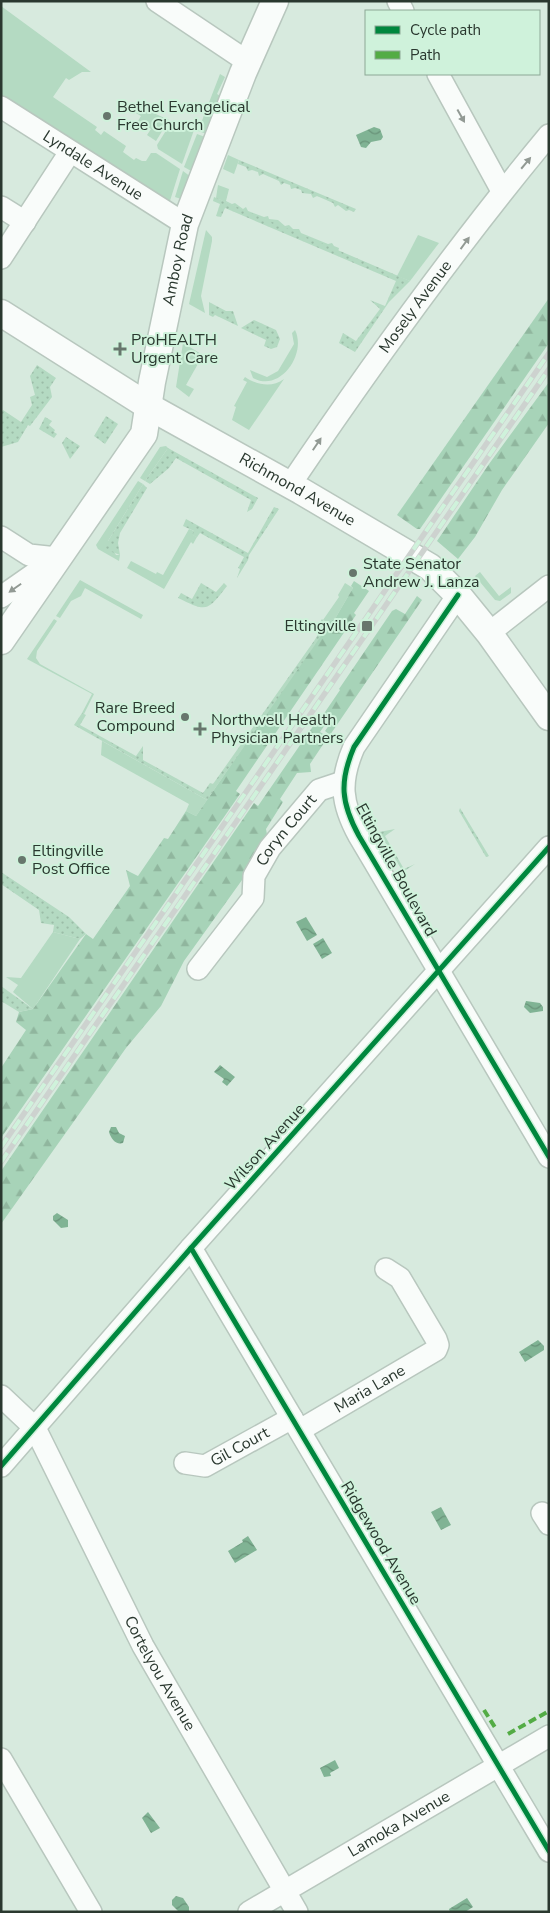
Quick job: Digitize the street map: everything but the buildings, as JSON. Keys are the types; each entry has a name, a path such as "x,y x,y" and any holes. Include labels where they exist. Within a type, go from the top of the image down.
{"main road":[{"name":"Amboy Road","path":"1,641 144,434 185,224 248,62 275,1"},
{"name":"Richmond Avenue","path":"1,313 148,406 290,485 430,567 458,595 489,633 549,716"}],"street":[{"path":"157,1 248,62"},
{"path":"439,75 502,191"},
{"name":"Lyndale Avenue","path":"1,107 185,224"},
{"name":"Mosely Avenue","path":"290,485 346,402 502,191 549,135"},
{"path":"1,258 70,152"},
{"path":"1,207 25,222"},
{"path":"1,537 29,555 57,558"},
{"path":"1,597 57,558"},
{"path":"489,633 549,586"},
{"name":"Eltingville Boulevard","path":"458,595 354,747 347,764 343,782 344,801 349,818 549,1157"},
{"name":"Coryn Court","path":"198,969 253,898 254,876 270,848 319,790 343,782"},
{"name":"Wilson Avenue","path":"1,1466 191,1248 549,847"},
{"name":"Ridgewood Avenue","path":"191,1248 549,1850"},
{"name":"Maria Lane","path":"296,1424 436,1350 438,1345 400,1278 386,1269"},
{"path":"1,1396 35,1428"},
{"name":"Gil Court","path":"185,1463 204,1466 296,1424"},
{"name":"Cortelyou Avenue","path":"35,1428 143,1646 297,1912"},
{"name":"Lamoka Avenue","path":"249,1912 549,1736"},
{"path":"1,1759 91,1912"}],"shaded area":[{"path":"1,6 91,72 82,72 69,80 66,78 53,97 97,127 95,130 101,135 104,131 126,146 123,152 134,160 136,158 146,161 151,153 156,153 180,169 169,204 1,99"},
{"path":"220,74 225,77 217,94 222,97 207,134 198,131"},
{"path":"138,106 169,120 156,141 147,135 151,129 138,121 141,116 134,112"},
{"path":"172,121 194,130 182,164 158,149 157,145"},
{"path":"197,134 205,137 193,172 184,167"},
{"path":"228,155 239,160 234,174 223,169"},
{"path":"239,160 356,209 354,212 346,211 338,205 335,207 333,203 317,196 313,198 311,194 302,193 301,190 295,188 291,189 290,185 284,183 281,185 279,181 263,174 259,176 258,172 248,171 246,167 238,164"},
{"path":"183,171 191,177 181,199 175,197"},
{"path":"218,185 229,189 226,201 232,204 235,203 243,209 246,207 248,211 264,217 268,216 269,219 278,220 285,226 289,225 293,229 299,229 301,233 328,244 332,243 339,248 338,252 216,198"},
{"path":"214,197 410,281 389,302 355,352 339,343 343,333 356,341 380,309 370,300 385,306 396,281 225,208 221,217 216,216 220,204 213,201"},
{"path":"206,230 212,237 212,241 201,296 205,313 189,304"},
{"path":"418,235 439,243 410,281 397,276"},
{"path":"209,302 226,311 233,311 238,326 215,315 213,317 209,315"},
{"path":"254,320 276,330 280,339 277,347 271,349 264,346 266,340 241,328"},
{"path":"295,330 298,340 297,350 289,369 273,380 263,381 253,378 250,370 267,377 278,371 294,344 292,333"},
{"path":"183,343 203,355 186,385 194,389 189,397 176,387"},
{"path":"37,365 56,378 50,387 52,397 30,426 28,425 18,442 1,447 1,413 3,410 21,422 32,405 30,397 35,395 30,376"},
{"path":"245,377 254,382 264,384 275,384 284,379 249,430 232,420 236,407 234,406 247,382 243,380"},
{"path":"106,416 118,424 105,444 94,436"},
{"path":"45,417 52,421 49,425 57,434 54,438 39,429"},
{"path":"66,437 80,446 70,459 62,443"},
{"path":"166,446 168,448 145,481 140,478 160,447"},
{"path":"168,448 258,498 252,509 247,512 251,500 176,458 169,468 150,484 145,481"},
{"path":"138,481 143,484 108,541 116,555 120,555 119,561 98,549 96,545"},
{"path":"143,484 147,488 120,533 118,543 120,555 104,549 105,546"},
{"path":"274,507 279,509 249,555 237,578 240,569 238,568 244,557 200,533 197,537 192,535 194,531 183,526 186,519 248,553"},
{"path":"189,529 194,531 193,535 197,537 193,544 191,542 164,589 127,568 131,561 156,574 157,572 163,575"},
{"path":"480,572 499,596 511,587 511,593 500,601 495,600 475,576"},
{"path":"80,580 143,615 141,619 85,588 81,596 71,601 60,618 56,616"},
{"path":"201,583 216,592 224,583 227,586 215,601 206,607 195,606 178,598 181,593 192,599"},
{"path":"345,583 353,588 336,617 328,623 323,620 339,597 338,595"},
{"path":"54,619 57,621 37,651 36,658 40,664 94,694 84,714 82,713 92,694 27,659"},
{"path":"322,619 328,626 207,800 74,725 82,713 86,715 80,725 136,756 143,746 143,760 203,793 210,783 213,784 314,641 319,633 315,629"},
{"path":"102,741 207,800 196,816 186,811 189,804 101,755"},
{"path":"460,808 489,856 486,857 459,811"},
{"path":"395,829 385,836 404,869 415,864 403,872 379,832"},
{"path":"1,872 69,917 86,934 80,939 53,932 54,925 41,923 39,910 1,884"},
{"path":"53,932 80,939 33,1009 13,992 18,985 6,977 21,978"},
{"path":"1,986 33,1009 19,1012 1,1001"}],"green space":[{"path":"549,298 549,343 420,529 417,529 397,515"},
{"path":"549,382 549,423 502,490 475,537 458,559 437,541 489,464"},
{"path":"354,581 369,591 354,613 356,615 236,791 240,794 1,1138 1,1068 26,1030 16,1022 19,1012 33,1009 86,934 93,939 130,886 126,870 138,876 164,838 168,839 186,811 196,816 328,623 336,617 353,588 351,586"},
{"path":"417,596 422,600 330,735 325,731 332,721 323,715 339,689 392,611 396,609 405,614"},
{"path":"321,718 327,722 320,732 328,737 310,764 311,772 297,773 280,799 283,802 266,829 268,840 260,855 184,961 161,1006 126,1048 1,1224 1,1171 254,803 258,806 318,719"}],"water":[{"path":"374,127 380,129 383,137 381,140 371,142 366,148 361,147 356,135"},
{"path":"306,917 317,935 307,941 296,922"},
{"path":"323,938 332,953 322,959 313,944"},
{"path":"526,1001 540,1003 543,1011 530,1013 524,1007"},
{"path":"220,1065 235,1077 227,1086 222,1082 224,1079 214,1072"},
{"path":"111,1127 116,1127 119,1133 125,1136 123,1143 118,1143 112,1139 109,1132"},
{"path":"57,1213 68,1220 68,1227 61,1228 53,1220 53,1216"},
{"path":"538,1340 544,1346 544,1350 525,1362 519,1352"},
{"path":"441,1507 451,1525 441,1530 431,1512"},
{"path":"248,1536 257,1550 235,1563 228,1551 243,1542 242,1540"},
{"path":"335,1760 339,1768 330,1773 331,1776 324,1777 320,1768"},
{"path":"148,1812 160,1828 151,1833 142,1818"},
{"path":"176,1896 183,1898 189,1907 189,1912 179,1912 172,1905 172,1900"},
{"path":"467,1898 473,1907 465,1912 450,1912 449,1909"}],"railway":[{"path":"1,1147 549,353"},
{"path":"1,1162 549,369"}],"marked path":[{"path":"484,1710 496,1729"},
{"path":"508,1734 549,1711"}],"cycle path":[{"path":"458,595 354,747 346,771 344,792 349,813 359,836 549,1157"},
{"path":"1,1466 191,1248 549,847"},
{"path":"191,1248 549,1851"}],"place":[{"name":"Bethel Evangelical Free Church","path":"107,116"},
{"name":"ProHEALTH Urgent Care","path":"120,349"},
{"name":"State Senator Andrew J. Lanza","path":"353,573"},
{"name":"Eltingville","path":"367,626"},
{"name":"Rare Breed Compound","path":"185,717"},
{"name":"Northwell Health Physician Partners","path":"200,729"},
{"name":"Eltingville Post Office","path":"22,860"}]}
